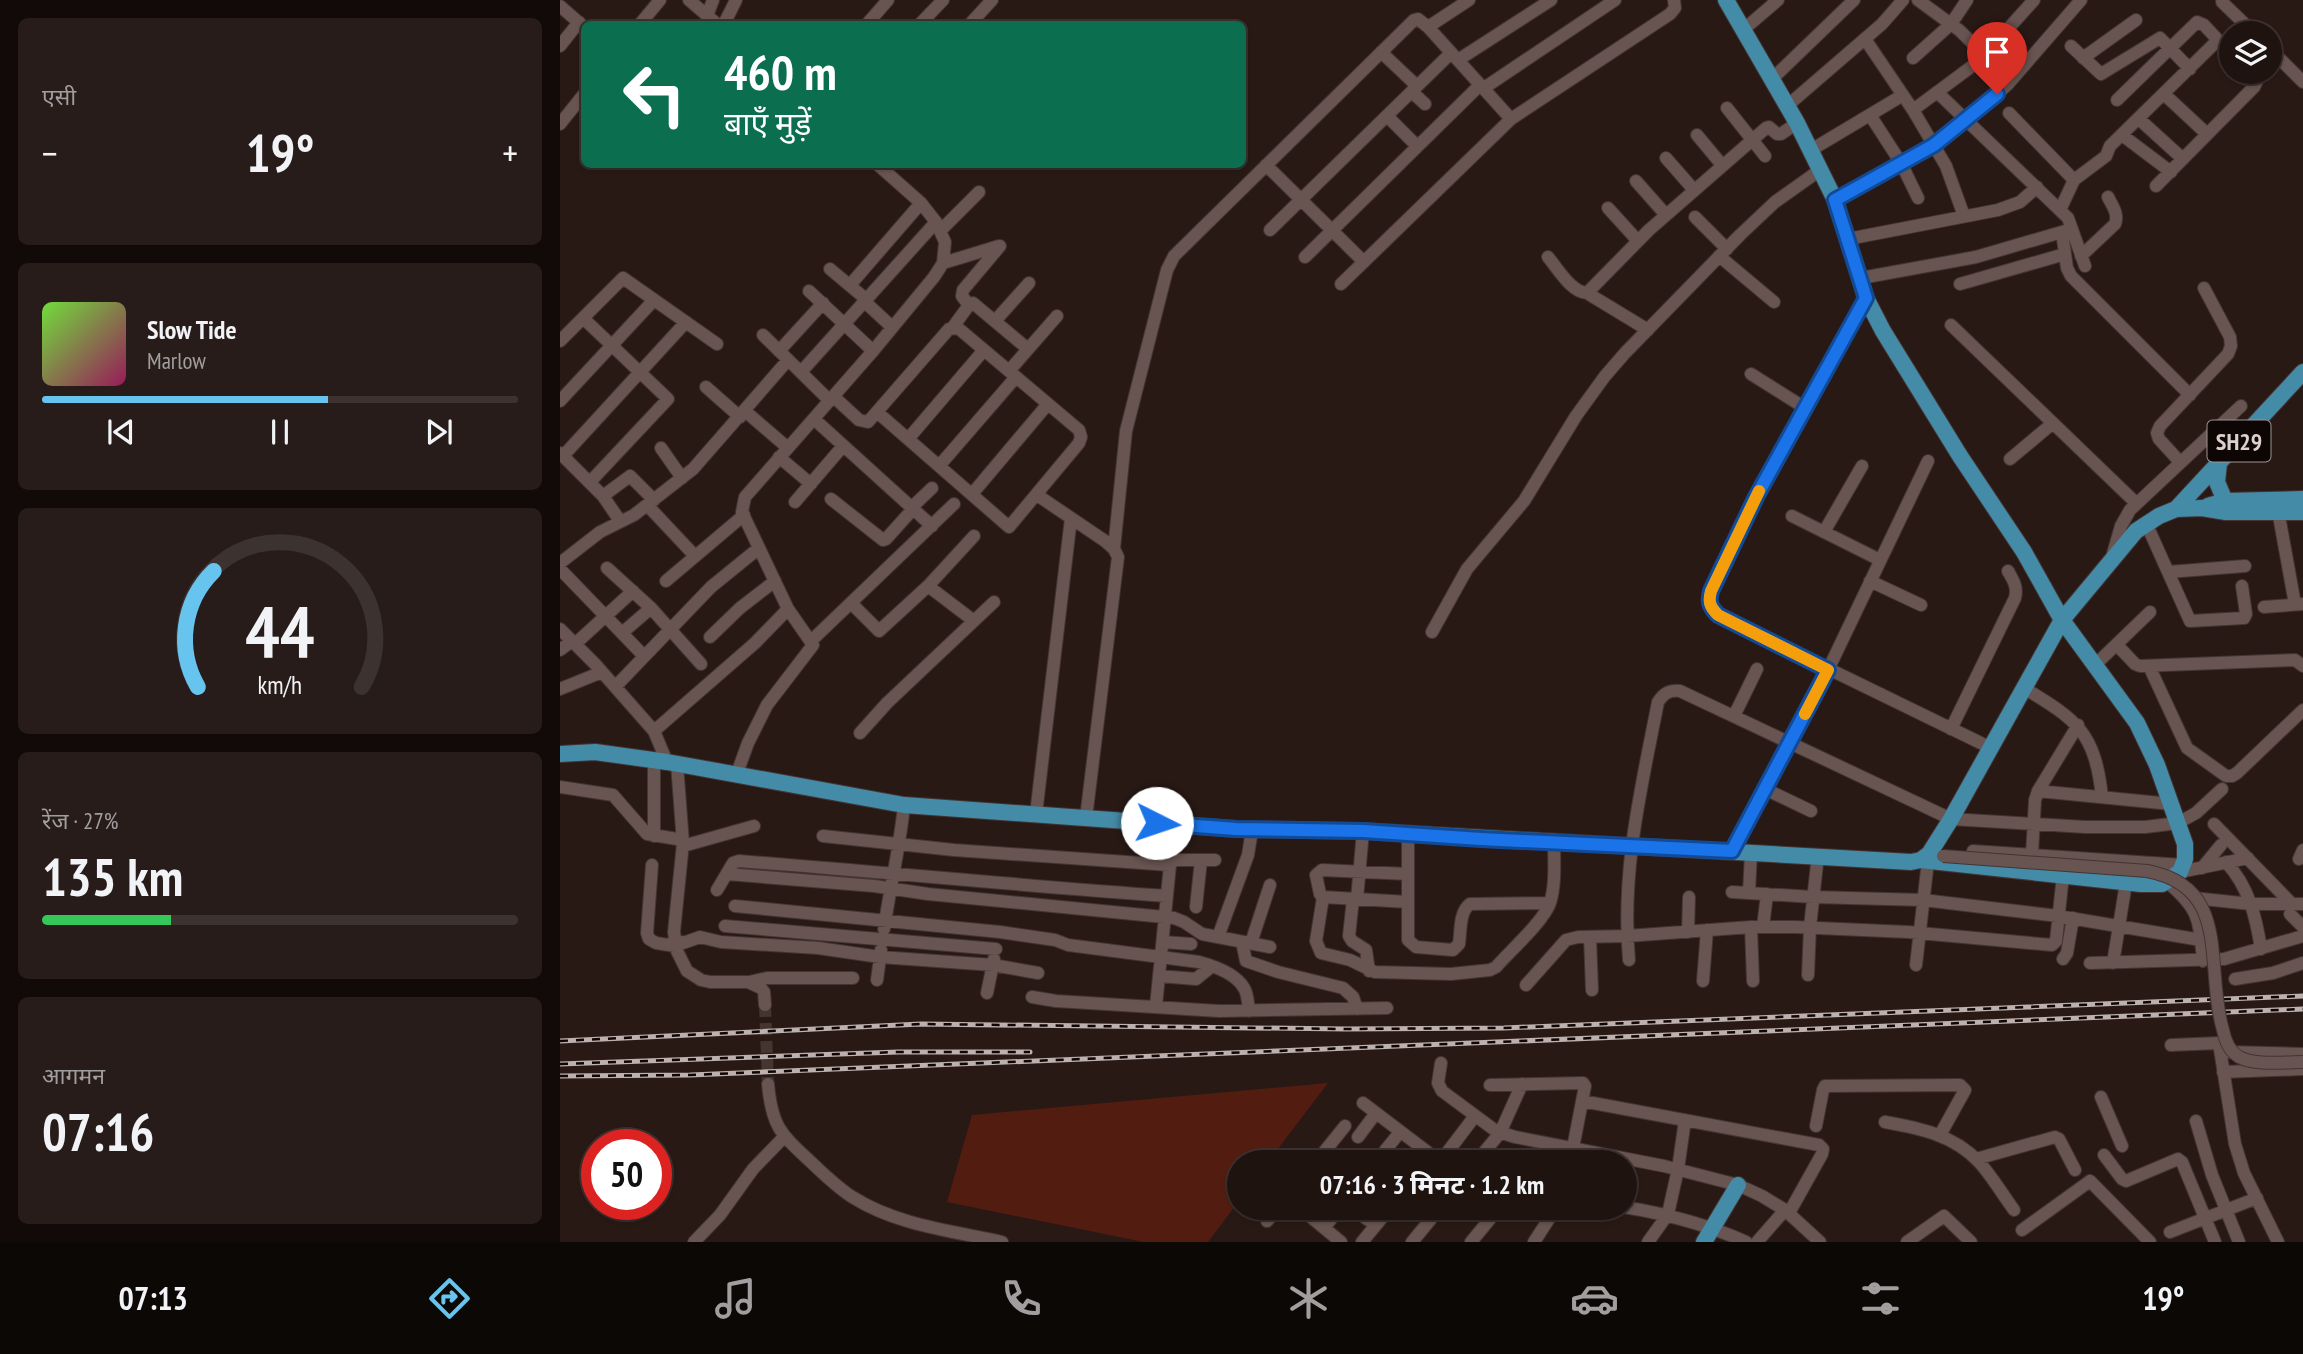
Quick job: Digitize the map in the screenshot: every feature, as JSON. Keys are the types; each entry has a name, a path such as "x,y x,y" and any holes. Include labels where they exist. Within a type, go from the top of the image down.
{"main road":[{"path":"560,754 585,751 666,762 904,805 1252,830 1363,831 1818,855 1899,863 1930,858 2063,876 2162,884 2182,869 2185,844 2157,765 2137,723 2062,620 2024,552 1960,456 1866,298 1835,200 1797,123 1726,0"},
{"name":"SH29","path":"2176,509 2303,372"},
{"path":"2219,463 2217,482 2225,501"},
{"path":"1930,858 2062,620 2136,531 2146,523 2176,509 2202,508 2226,512 2277,506 2303,499"},
{"path":"2202,508 2225,501 2277,506 2303,512"},
{"path":"1704,1242 1715,1228 1738,1185"}],"street":[{"path":"642,21 660,0"},
{"path":"689,0 712,20"},
{"path":"712,20 713,0"},
{"path":"726,21 736,0"},
{"path":"870,21 888,0"},
{"path":"923,21 943,0"},
{"path":"973,21 992,0"},
{"path":"1428,27 1469,0"},
{"path":"1270,230 1415,89 1455,56 1535,4 1551,0"},
{"path":"1305,257 1417,146 1482,87 1615,0"},
{"path":"1341,284 1511,119 1670,14 1675,8 1674,0"},
{"path":"1743,30 1778,0"},
{"path":"1772,79 1854,0"},
{"path":"1787,106 1865,39 1903,0"},
{"path":"1918,0 1951,24 1985,55"},
{"path":"1913,58 1951,24 1967,0"},
{"path":"1913,110 1985,55 2034,0"},
{"path":"1835,200 1934,145 1986,104 2022,68 2081,0"},
{"path":"2222,2 2242,21"},
{"path":"560,6 581,23"},
{"path":"1114,549 1126,432 1167,270 1174,256 1414,20 1418,19 1428,27 1511,119"},
{"path":"2083,58 2136,20"},
{"path":"2060,210 2074,180 2106,156 2110,146 2218,40 2204,25 2197,22 2117,100"},
{"path":"560,46 581,25"},
{"path":"1865,39 1913,110 1946,166 1964,216"},
{"path":"2071,46 2098,73 2104,74 2157,39 2163,39 2190,69"},
{"path":"1996,43 2022,68"},
{"path":"1381,52 1425,104"},
{"path":"2282,61 2303,82"},
{"path":"2156,186 2256,84"},
{"path":"1937,92 2068,218 2065,254 2071,276 2190,395"},
{"path":"2164,94 2207,134"},
{"path":"1811,150 1903,95"},
{"path":"561,121 581,98"},
{"path":"1727,108 1765,156"},
{"path":"2008,113 2074,180"},
{"path":"1870,115 1901,163 1918,198"},
{"path":"1387,116 1417,146"},
{"path":"2139,119 2183,159"},
{"path":"1587,293 1666,215 1766,128 1781,134 1797,123"},
{"path":"1697,135 1723,165"},
{"path":"2122,135 2171,172"},
{"path":"1666,158 1694,190"},
{"path":"1266,165 1331,230 1361,265 1369,279"},
{"path":"736,776 766,705 812,648 811,641 788,609 744,515 742,505 745,497 873,351 943,263 945,242 938,227 921,203 882,168"},
{"path":"1432,632 1476,557 1524,501 1576,416 1605,376 1774,202 1820,170"},
{"path":"1636,181 1666,215"},
{"path":"1848,239 2011,206 2037,187"},
{"path":"801,373 938,227 979,192"},
{"path":"2067,230 2083,261 2118,219 2108,197"},
{"path":"850,285 921,203"},
{"path":"1608,208 1638,241"},
{"path":"1695,217 1723,252 1774,302"},
{"path":"1861,278 1976,257 2067,230"},
{"path":"943,263 1000,246 963,290 962,296 968,305"},
{"path":"1960,284 2065,254"},
{"path":"1548,257 1575,290 1587,293 1648,330"},
{"path":"831,269 892,327"},
{"path":"560,341 623,278 717,344"},
{"path":"995,321 1029,283"},
{"path":"2180,462 2159,439 2157,433 2160,426 2228,354 2231,346 2230,337 2204,288"},
{"path":"809,291 873,351"},
{"path":"1866,298 1756,497 1708,600 1718,615 1991,748"},
{"path":"560,401 654,300"},
{"path":"560,564 600,532 634,515 707,456 743,414 823,303"},
{"path":"763,335 801,373 864,422 868,422 948,329 953,327 968,305 973,303 980,307 1028,349"},
{"path":"939,466 1012,374 1028,349 1057,316"},
{"path":"583,318 668,398 590,482"},
{"path":"621,521 603,496 562,455 686,322"},
{"path":"1951,325 2136,503"},
{"path":"877,412 1009,527 1040,496 1079,443 1079,430 958,328 953,327"},
{"path":"908,439 984,350"},
{"path":"1751,374 1805,408"},
{"path":"706,387 743,414 811,484"},
{"path":"972,494 1047,405"},
{"path":"2112,557 2121,526 2136,503 2241,405"},
{"path":"814,419 932,526"},
{"path":"2010,459 2053,423"},
{"path":"795,502 844,446"},
{"path":"661,448 682,478"},
{"path":"1732,851 1828,670 1928,461"},
{"path":"1824,532 1862,466"},
{"path":"603,496 630,476 695,556"},
{"path":"831,499 883,540 887,539 932,488"},
{"path":"1040,496 1114,549 1118,557 1086,818"},
{"path":"811,641 954,504"},
{"path":"2264,607 2299,604 2277,506"},
{"path":"666,581 744,515"},
{"path":"1036,814 1068,515"},
{"path":"1792,516 1880,560"},
{"path":"2146,523 2187,618 2193,622 2245,618 2242,586"},
{"path":"851,603 879,631 928,586 974,536"},
{"path":"615,687 711,587 759,548"},
{"path":"2168,572 2245,566"},
{"path":"607,568 651,608 701,664"},
{"path":"560,569 644,656"},
{"path":"1951,729 2015,598 2015,583 2008,571"},
{"path":"710,637 740,608 775,581"},
{"path":"1870,581 1921,605"},
{"path":"928,586 974,621"},
{"path":"560,650 573,643 633,591"},
{"path":"860,733 887,703 994,602"},
{"path":"622,633 651,608"},
{"path":"654,731 755,643 788,609"},
{"path":"2095,665 2150,612"},
{"path":"560,629 654,731 666,762 683,843 675,946 684,966 701,980 710,982 748,982 767,978 852,978"},
{"path":"2117,645 2135,664 2149,666 2295,660 2303,666"},
{"path":"2149,666 2187,748 2226,776 2237,773 2303,710"},
{"path":"1734,716 1757,668"},
{"path":"560,689 602,672"},
{"path":"2024,688 2056,707 2078,725 2091,744 2102,797"},
{"path":"1629,960 1626,908 1630,845 1658,702 1663,694 1671,691 1681,691 1951,819 2085,827 2145,827 2178,823 2196,813 2222,789"},
{"path":"2032,855 2035,800 2038,791 2078,725"},
{"path":"654,836 666,762"},
{"path":"560,787 613,795 641,830 683,843 754,826"},
{"path":"1765,789 1811,811"},
{"path":"2038,791 2171,804"},
{"path":"877,980 890,887 900,845 904,805"},
{"path":"2214,824 2295,907 2303,926"},
{"path":"1218,937 1248,855 1252,830"},
{"path":"1363,831 1349,936 1366,950 1369,971"},
{"path":"1408,834 1408,940 1416,947 1453,950 1459,944 1465,907 1470,904 1550,903"},
{"path":"823,836 1045,858 1170,865"},
{"path":"1408,874 1319,871 1316,876 1323,897 1316,941 1321,953 1350,960 1369,971 1451,974 1490,970 1496,967 1538,921 1550,903 1554,842"},
{"path":"2202,868 2221,845"},
{"path":"1973,851 2182,869 2202,868 2248,858"},
{"path":"1749,893 1751,852"},
{"path":"1808,975 1818,855"},
{"path":"1916,965 1930,858 2163,874 2186,886 2197,897 2207,915 2220,1021 2227,1043 2238,1056 2252,1061 2303,1062"},
{"path":"1156,1006 1170,865 1174,860 1215,860"},
{"path":"1196,907 1201,860"},
{"path":"717,890 733,863 739,862 1167,896"},
{"path":"2226,862 2243,885 2251,904 2261,949"},
{"path":"652,865 647,933 649,939 656,943 675,946 700,937 721,942 818,948 880,957 993,965 1038,973"},
{"path":"727,874 890,887 928,894 1166,917 1184,922 1202,934 1270,947"},
{"path":"1526,985 1566,940 1571,938 1757,927 1810,927 1919,933 2052,945 2056,942 2063,876"},
{"path":"2166,881 2196,912 2203,961"},
{"path":"2113,963 2126,883"},
{"path":"1270,886 1246,942 1246,961 1343,988 1353,997 1357,1009"},
{"path":"1732,892 1923,900 2073,918 2201,940"},
{"path":"1753,981 1757,927 1767,894"},
{"path":"1323,897 1408,902"},
{"path":"1688,932 1689,897"},
{"path":"2184,897 2295,907"},
{"path":"735,906 1000,932 1055,940 1068,945 1212,965 1243,985 1249,1011"},
{"path":"2063,959 2067,953 2073,918"},
{"path":"725,926 996,949"},
{"path":"1703,981 1707,930"},
{"path":"987,993 1000,932"},
{"path":"2090,963 2224,959 2303,936"},
{"path":"1590,937 1592,990"},
{"path":"1163,943 1191,944"},
{"path":"2235,979 2273,973 2303,964"},
{"path":"1159,976 1196,979 1212,965"},
{"path":"748,982 761,988 765,1004"},
{"path":"1032,997 1056,1001 1249,1011 1387,1008"},
{"path":"2171,1045 2219,1043 2235,1144 2244,1173 2278,1242"},
{"path":"2220,1052 2303,1054"},
{"path":"1441,1063 1438,1087 1500,1133 1678,1169 1738,1185 1787,1211 1817,1241"},
{"path":"2223,1072 2303,1069"},
{"path":"1490,1085 1583,1083 1585,1086 1573,1148"},
{"path":"768,1084 770,1108 778,1130 843,1191 879,1211 930,1227 1002,1242"},
{"path":"1486,1150 1500,1133 1522,1084"},
{"path":"1816,1126 1825,1086 1961,1085 1965,1090 1940,1135"},
{"path":"2101,1097 2122,1146"},
{"path":"1582,1101 1822,1147 1822,1154 1787,1211 1758,1242"},
{"path":"1363,1103 1419,1150"},
{"path":"1358,1137 1376,1114"},
{"path":"1449,1150 1475,1116"},
{"path":"1648,1242 1668,1214 1685,1120"},
{"path":"2196,1121 2212,1175 2239,1242"},
{"path":"1885,1122 1940,1135 1976,1159 2014,1210"},
{"path":"1325,1150 1345,1126"},
{"path":"1386,1150 1400,1132"},
{"path":"694,1242 712,1224 746,1176 784,1137"},
{"path":"1976,1159 2055,1137 2059,1139 2075,1170"},
{"path":"1546,1150 1551,1144"},
{"path":"2104,1155 2122,1180 2126,1181 2171,1160 2178,1159 2182,1162 2215,1242"},
{"path":"2022,1230 2090,1181 2150,1242"},
{"path":"2170,1232 2257,1198"},
{"path":"1637,1209 1668,1214 1715,1228 1746,1242"},
{"path":"1907,1242 1944,1216 1971,1242"},
{"path":"1314,1220 1341,1242"},
{"path":"1324,1228 1330,1220"},
{"path":"1359,1220 1371,1236 1382,1220"},
{"path":"1412,1242 1430,1220"},
{"path":"1471,1242 1489,1220"},
{"path":"1534,1242 1548,1220"}],"shaded area":[{"path":"1328,1083 1277,1150 1227,1150 1227,1217 1208,1242 1144,1242 947,1202 972,1115"}],"tunnel":[{"path":"765,1005 768,1084"}],"railway":[{"path":"560,1041 921,1024 1504,1028 2303,996"},
{"path":"560,1076 690,1075 2303,1009"},
{"path":"560,1064 898,1052 1030,1052"}],"slow traffic":[{"path":"1759,491 1708,600 1718,615 1828,670 1805,714"}],"route":[{"path":"1157,823 1236,829 1363,831 1732,851 1828,670 1718,615 1708,600 1756,497 1866,298 1835,200 1934,145 1997,94"}]}
